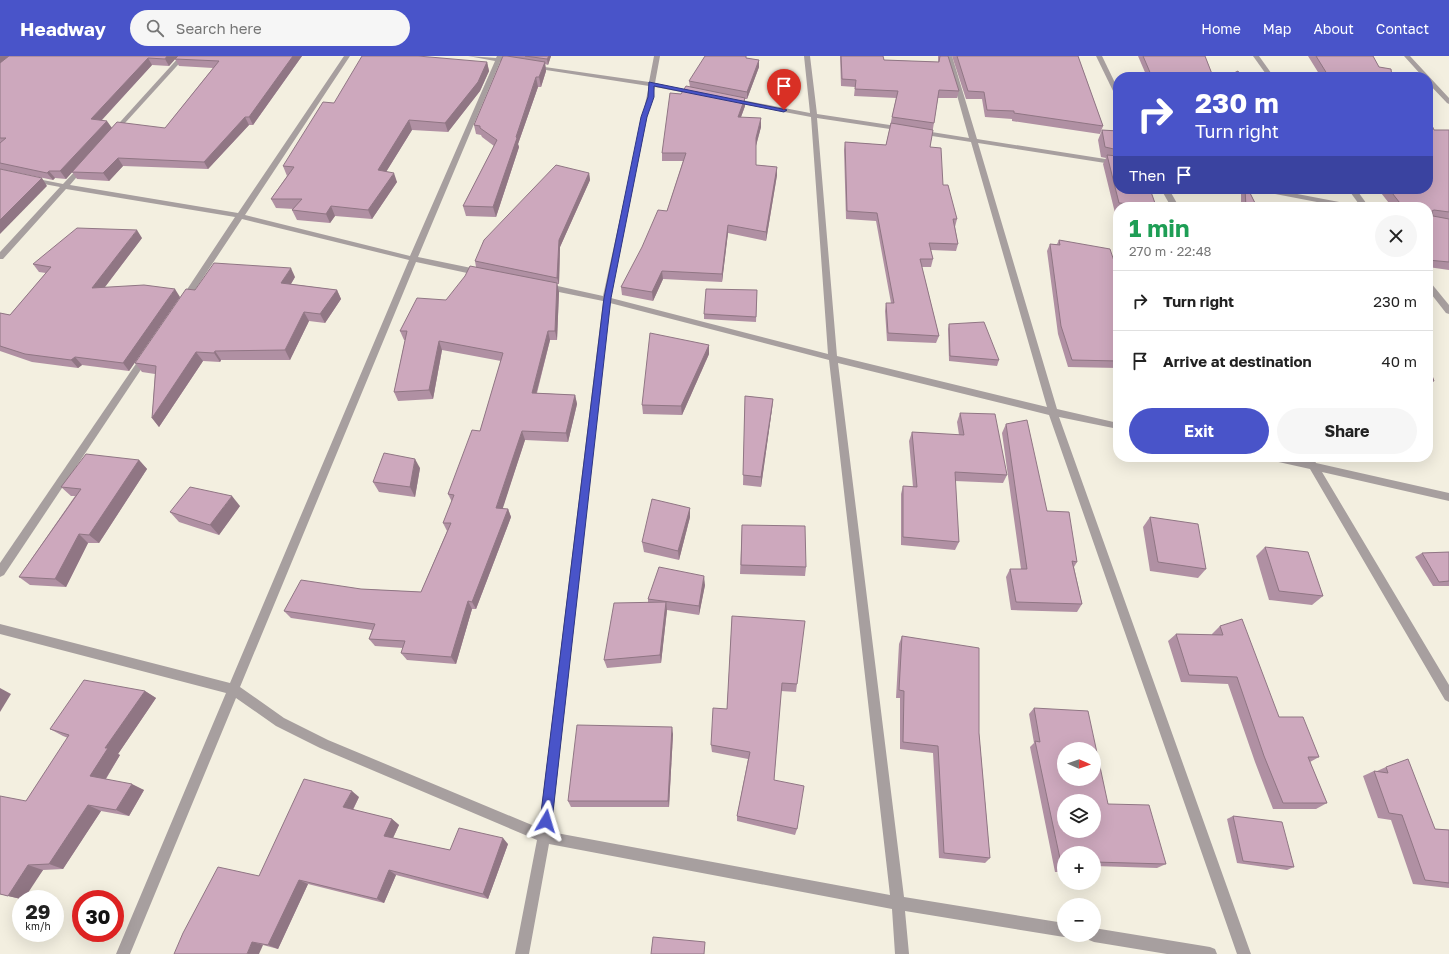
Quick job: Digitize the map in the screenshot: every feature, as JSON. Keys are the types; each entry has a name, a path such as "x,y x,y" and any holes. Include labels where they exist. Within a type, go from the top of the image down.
{"street":[{"path":"107,139 183,56"},
{"path":"178,308 347,56"},
{"path":"471,56 499,58 513,63"},
{"path":"522,954 544,837 607,298 644,117 651,97 651,84 657,56"},
{"path":"807,56 814,116 833,358 898,903 902,954"},
{"path":"950,56 1053,413 1244,954"},
{"path":"1098,56 1113,85"},
{"path":"1256,56 1267,72"},
{"path":"1407,56 1422,72"},
{"path":"123,954 413,259 499,58"},
{"path":"529,65 705,94"},
{"path":"1433,85 1449,102"},
{"path":"729,99 814,116 1113,162"},
{"path":"0,257 86,162"},
{"path":"22,177 64,186 241,216 413,259 491,275"},
{"path":"1286,194 1329,202"},
{"path":"537,284 607,298 833,358 1053,413 1113,425"},
{"path":"1433,291 1449,311"},
{"path":"0,572 152,348"},
{"path":"1312,462 1449,696"},
{"path":"1315,462 1449,497"},
{"path":"0,629 234,690 280,722 324,744 544,837 898,903 1057,929"},
{"path":"1101,936 1210,954"}],"building":[{"path":"9,56 167,56 165,59 148,58 91,119 107,121 60,171 49,171 47,173 0,163 0,143 6,138 0,138 0,63"},
{"path":"178,56 293,56 249,117 245,117 204,162 118,158 103,173 72,172 117,122 165,128 219,61 175,59"},
{"path":"362,56 418,56 487,62 478,82 445,123 409,120 378,170 394,173 368,210 331,206 326,214 292,210 302,199 271,199 294,167 283,166 323,102 334,103"},
{"path":"503,56 545,62 539,77 536,77 493,207 463,206 497,140 480,128 480,126 474,125"},
{"path":"525,56 549,56 547,59"},
{"path":"705,56 746,56 746,58 759,60 747,92 689,81"},
{"path":"841,56 883,56 884,60 939,62 940,56 948,56 959,91 939,90 934,123 892,117 898,91 855,89 856,80 842,79"},
{"path":"957,56 1078,56 1103,126 1014,113 1014,111 987,110 984,92 968,91"},
{"path":"1143,56 1205,56 1211,72 1150,72"},
{"path":"1316,56 1373,56 1379,67 1391,69 1391,72 1326,72"},
{"path":"686,86 745,98 738,117 761,118 756,138 756,165 777,167 766,232 728,225 722,274 662,271 652,292 621,287 642,247 658,210 667,211 686,153 662,153 670,93 681,94"},
{"path":"891,123 933,130 930,147 941,148 943,185 948,185 957,219 953,219 958,244 929,243 933,259 920,259 939,336 888,333 886,303 894,303 877,213 847,211 845,142 886,145"},
{"path":"1433,128 1434,130 1449,130 1449,212 1433,210 1433,202 1399,202 1393,194 1433,194"},
{"path":"1102,130 1113,131 1113,149 1105,147"},
{"path":"1107,155 1113,156 1113,179"},
{"path":"556,165 589,173 559,240 557,278 475,261 484,240"},
{"path":"0,169 42,178 0,220"},
{"path":"1117,194 1152,194 1155,202 1119,202"},
{"path":"1245,194 1250,194 1254,202 1246,202"},
{"path":"1433,216 1449,219 1449,262 1433,260"},
{"path":"77,228 137,230 92,288 144,285 175,289 123,363 75,357 71,360 25,354 0,346 0,313 10,315 51,267 33,264"},
{"path":"1059,240 1110,249 1113,258 1113,361 1072,360 1061,326 1050,244 1060,245"},
{"path":"214,263 291,268 281,283 337,290 320,314 304,312 285,350 215,351 214,353 196,352 152,418 156,366 135,363 186,289 195,290"},
{"path":"470,266 557,283 555,331 548,331 532,393 575,395 566,433 522,431 496,508 508,509 472,602 468,601 451,657 401,653 405,641 369,639 375,624 284,611 301,580 361,589 421,592 451,523 443,523 454,495 448,494 472,430 480,431 503,353 439,341 429,390 394,392 407,331 400,331 417,298 446,300 465,276"},
{"path":"706,289 757,290 756,317 704,314"},
{"path":"984,322 999,360 950,356 949,324"},
{"path":"650,333 709,345 681,406 642,405"},
{"path":"745,396 773,399 761,477 743,475"},
{"path":"960,413 995,414 1007,475 955,472 959,542 903,537 903,486 917,487 912,432 964,435"},
{"path":"1027,420 1047,511 1069,512 1077,562 1072,561 1082,604 1016,602 1010,569 1027,569 1006,424"},
{"path":"384,453 415,459 410,487 373,482"},
{"path":"86,454 139,460 89,535 79,534 55,579 19,577 81,489 61,487"},
{"path":"190,487 232,496 210,525 170,512"},
{"path":"652,499 690,508 678,551 642,542"},
{"path":"1150,517 1198,524 1206,569 1158,562"},
{"path":"742,525 805,526 806,567 741,565"},
{"path":"1265,547 1308,552 1323,596 1279,591"},
{"path":"1449,552 1449,581 1439,582 1422,553"},
{"path":"659,567 704,576 699,606 648,599"},
{"path":"666,602 660,655 604,660 614,603"},
{"path":"732,616 805,621 797,684 782,683 774,780 804,786 797,829 737,816 750,752 711,745 713,708 727,709"},
{"path":"1242,619 1279,717 1303,717 1319,757 1308,757 1327,803 1283,803 1264,756 1237,677 1189,675 1176,634 1223,635 1220,626"},
{"path":"902,636 979,648 979,733 990,858 944,853 938,746 903,742 904,691 899,690"},
{"path":"84,680 145,691 105,748 108,748 90,776 132,784 116,810 88,805 49,864 28,865 8,896 0,894 0,796 26,801 69,735 50,729"},
{"path":"1034,708 1088,711 1095,742 1057,742 1057,786 1101,786 1101,771 1108,804 1149,805 1166,864 1101,862 1101,846 1057,846 1035,741 1040,742"},
{"path":"577,725 672,727 668,801 568,801"},
{"path":"1408,759 1435,829 1449,830 1449,883 1425,880 1402,815 1389,813 1374,771 1388,773 1386,767"},
{"path":"304,779 352,791 343,807 392,819 384,836 450,850 459,828 503,838 483,894 389,870 377,899 299,880 268,945 252,942 247,954 174,954 183,933 218,867 259,876"},
{"path":"1233,816 1282,822 1294,867 1243,861"},
{"path":"653,937 705,942 704,954 651,954"}],"route":[{"path":"546,821 607,298 644,117 651,97 651,84 784,110"}]}
